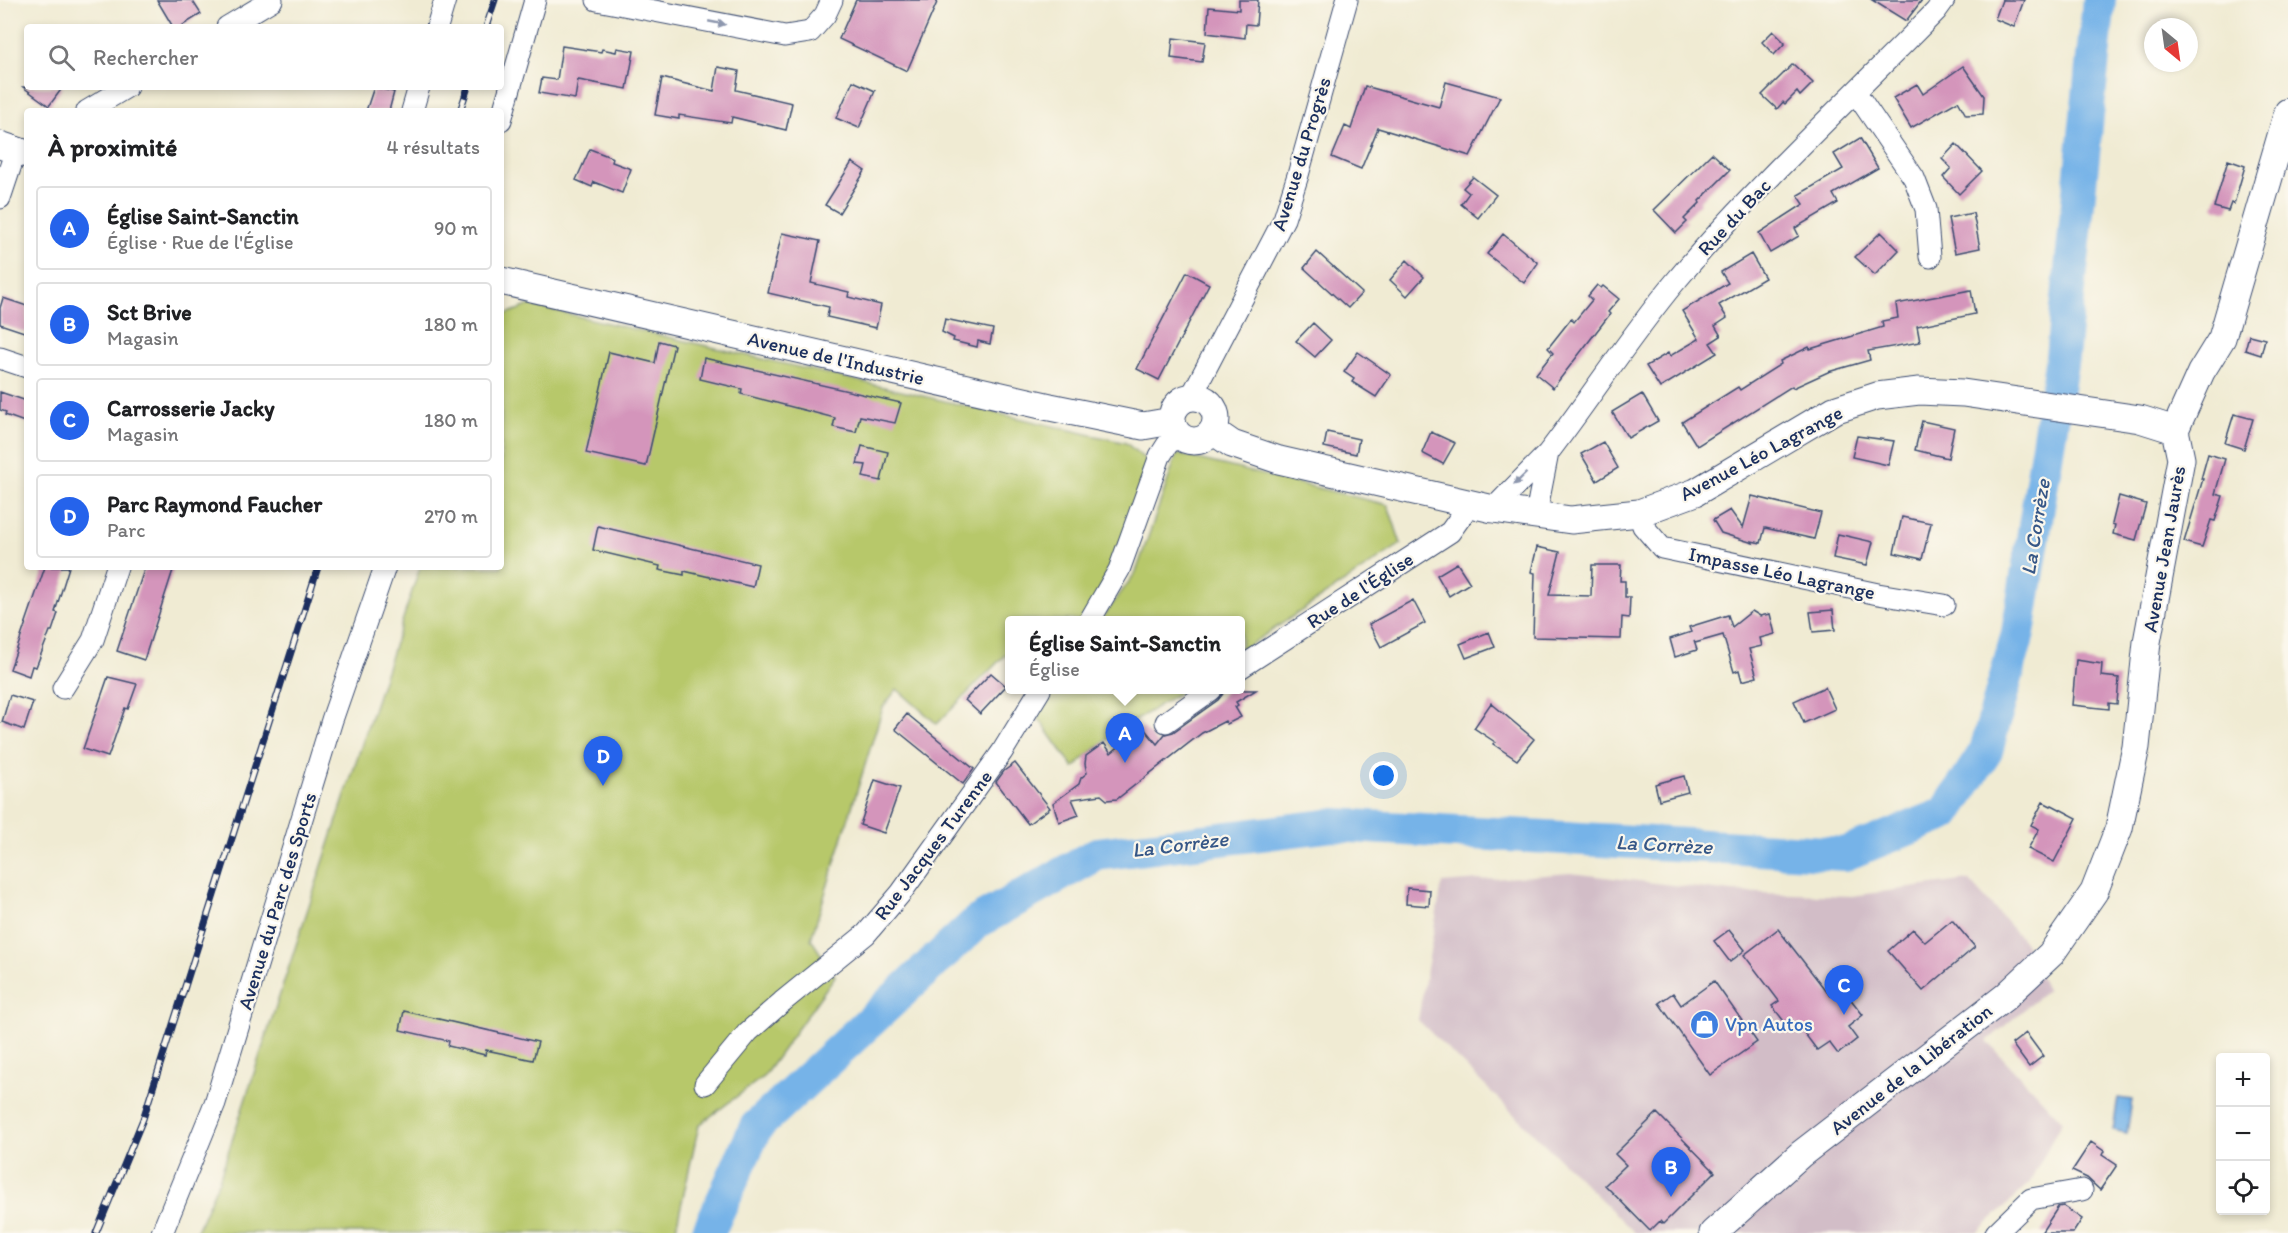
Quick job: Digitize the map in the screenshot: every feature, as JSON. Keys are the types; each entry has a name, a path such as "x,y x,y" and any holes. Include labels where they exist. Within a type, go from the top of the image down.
{"main road":[{"path":"2175,430 2201,372 2222,338 2288,112"},
{"name":"Avenue de l'Industrie","path":"504,282 554,291 1050,407 1143,426 1175,428"},
{"name":"Avenue Léo Lagrange","path":"1213,431 1232,444 1279,460 1481,506 1571,520 1639,513 1696,492 1834,410 1876,396 1919,391 1963,393 2140,419 2175,430"},
{"path":"1191,397 1205,400 1215,410 1213,431 1203,440 1184,439 1175,428 1172,414 1179,403 1191,397"},
{"name":"Avenue Jean Jaurès","path":"2094,892 2119,828 2136,747 2147,642 2181,459 2175,430"},
{"name":"Avenue de la Libération","path":"1713,1233 1801,1154 2005,997 2051,954 2094,892"}],"street":[{"path":"232,24 272,0"},
{"path":"438,24 445,0"},
{"path":"504,109 535,0"},
{"path":"597,0 785,36 810,32 825,15 831,0"},
{"name":"Avenue du Progrès","path":"1191,397 1284,219 1347,0"},
{"name":"Rue du Bac","path":"1481,506 1548,453 1674,283 1738,210 1856,93 1944,0"},
{"path":"92,108 122,90"},
{"path":"413,108 418,90"},
{"path":"1856,93 1914,178 1926,209 1930,257"},
{"path":"0,198 14,150"},
{"path":"0,358 24,366"},
{"path":"1093,616 1119,570 1160,456 1175,428"},
{"name":"Rue du Bac","path":"1536,514 1548,453"},
{"name":"Rue de l'Église","path":"1245,665 1450,532 1481,506"},
{"name":"Impasse Léo Lagrange","path":"1639,513 1643,526 1662,548 1878,594 1944,604"},
{"path":"63,688 93,640 116,570"},
{"name":"Avenue du Parc des Sports","path":"162,1233 215,1103 332,720 384,570"},
{"name":"Rue Jacques Turenne","path":"705,1084 748,1032 866,934 901,893 1002,752 1038,694"},
{"path":"1166,722 1205,694"},
{"path":"1996,1233 2031,1199 2082,1190"}],"shaded area":[{"path":"1570,873 1732,892 1852,896 1969,880 2025,943 2047,990 1987,1041 2062,1121 2029,1184 1977,1233 1635,1233 1418,1020 1442,883"}],"green space":[{"path":"530,305 1126,443 1155,468 1088,616 1005,616 1005,655 937,724 897,689 883,707 811,939 835,976 764,1076 699,1125 675,1233 196,1233 219,1180 419,570 504,570 504,315"},
{"path":"1177,454 1388,505 1401,544 1245,648 1245,616 1104,616 1136,572"},
{"path":"1048,694 1177,694 1099,746 1074,768 1034,712"}],"water":[{"path":"2118,1098 2132,1100 2127,1133 2113,1130"}],"building":[{"path":"157,0 192,0 201,14 185,24 171,24"},
{"path":"856,0 938,0 907,71 839,39"},
{"path":"1239,0 1258,0 1256,25 1246,24 1245,38 1207,33 1209,7 1239,10"},
{"path":"1872,0 1922,0 1906,21"},
{"path":"2002,0 2024,0 2014,27 1995,19"},
{"path":"1773,31 1785,43 1774,55 1762,42"},
{"path":"1173,38 1205,42 1202,62 1171,58"},
{"path":"562,46 601,52 602,49 616,52 617,48 634,51 627,89 578,80 575,99 539,93 542,78 557,80"},
{"path":"1793,64 1813,83 1800,96 1797,92 1777,109 1762,95"},
{"path":"1963,66 1984,96 1983,114 1966,115 1958,101 1911,128 1893,98 1917,84 1923,94"},
{"path":"718,67 739,71 736,90 792,103 786,130 732,117 731,123 679,115 679,119 655,115 662,78 714,91"},
{"path":"853,81 875,91 859,128 836,118"},
{"path":"1446,82 1500,97 1470,156 1378,128 1361,169 1332,157 1345,126 1351,129 1365,86 1439,107"},
{"path":"27,90 61,90 49,106"},
{"path":"373,90 394,92 390,108 367,108"},
{"path":"1860,138 1878,168 1833,194 1838,203 1795,228 1799,236 1770,253 1759,233 1804,204 1798,195 1843,169 1834,154"},
{"path":"1956,144 1982,171 1959,194 1943,177 1951,168 1942,159"},
{"path":"590,149 613,158 612,162 631,169 622,193 594,182 592,187 576,180"},
{"path":"1712,153 1730,170 1699,201 1700,203 1684,219 1687,222 1676,233 1654,210"},
{"path":"2228,160 2245,166 2234,204 2231,203 2228,211 2214,207"},
{"path":"852,162 865,171 839,213 825,205"},
{"path":"1473,177 1496,195 1478,218 1461,204 1469,193 1463,188"},
{"path":"1973,213 1980,248 1955,253 1948,218"},
{"path":"1881,232 1899,250 1875,275 1855,257"},
{"path":"782,233 820,241 811,283 849,292 848,297 881,305 876,328 827,317 829,307 768,293"},
{"path":"1503,234 1538,263 1524,283 1487,254"},
{"path":"1317,252 1362,293 1348,308 1304,268"},
{"path":"1751,254 1765,278 1719,305 1727,318 1715,326 1721,336 1710,343 1717,353 1660,388 1646,366 1668,353 1670,356 1699,339 1682,311 1728,283 1721,272"},
{"path":"1407,260 1424,277 1407,296 1390,280"},
{"path":"1187,272 1209,284 1159,380 1137,369"},
{"path":"1597,285 1601,288 1603,286 1619,299 1553,388 1536,374 1553,353 1548,348 1571,319 1574,322 1592,300 1588,296"},
{"path":"1971,290 1975,314 1917,326 1920,342 1868,351 1870,360 1828,372 1793,388 1792,386 1697,446 1682,422 1738,387 1740,390 1781,364 1780,361 1809,347 1810,349 1883,327 1882,321 1898,318 1896,304"},
{"path":"3,298 24,305 24,332 0,324 0,308"},
{"path":"945,319 993,329 990,344 978,341 977,347 953,341 954,338 942,332"},
{"path":"1313,323 1331,340 1315,357 1296,341"},
{"path":"2249,335 2265,339 2261,355 2245,350"},
{"path":"659,341 674,345 646,466 586,453 609,352 655,363"},
{"path":"1358,352 1391,375 1376,397 1352,382 1354,379 1344,372"},
{"path":"704,358 901,403 895,423 860,416 856,432 833,427 835,418 741,394 742,389 700,379"},
{"path":"0,392 24,400 24,422 5,415 6,412 0,410"},
{"path":"1642,394 1658,421 1628,438 1612,412"},
{"path":"2234,414 2253,419 2244,449 2225,443"},
{"path":"1922,421 1954,428 1948,458 1915,450"},
{"path":"1327,432 1359,439 1356,454 1324,447"},
{"path":"1431,432 1455,443 1443,464 1422,453"},
{"path":"1857,436 1894,441 1888,465 1852,457"},
{"path":"1603,442 1618,468 1597,481 1581,454"},
{"path":"862,446 888,452 881,481 863,477 866,465 857,464"},
{"path":"2208,454 2225,459 2215,494 2223,496 2215,521 2211,520 2202,547 2184,542"},
{"path":"1752,496 1821,513 1814,539 1765,528 1761,543 1752,541 1753,543 1721,533 1713,520 1730,510 1743,528"},
{"path":"2119,496 2146,504 2136,540 2113,534 2115,525 2112,524"},
{"path":"1902,517 1931,523 1922,559 1894,553"},
{"path":"598,526 758,564 753,587 684,571 684,575 659,570 660,566 593,550"},
{"path":"1838,534 1873,542 1867,565 1833,558"},
{"path":"1537,547 1560,552 1549,595 1591,596 1592,565 1621,565 1620,581 1625,581 1625,597 1630,597 1629,618 1622,617 1621,639 1533,637 1535,573 1531,572"},
{"path":"1457,563 1470,583 1449,596 1437,575"},
{"path":"44,570 68,570 55,612 58,613 36,667 32,666 29,676 10,669"},
{"path":"144,570 173,570 144,660 117,651"},
{"path":"1413,600 1425,623 1381,647 1369,624"},
{"path":"1833,610 1835,630 1813,632 1810,612"},
{"path":"1752,611 1760,616 1770,614 1775,634 1760,638 1762,646 1749,649 1757,677 1742,681 1739,670 1734,672 1723,635 1695,643 1694,641 1697,650 1675,657 1670,639 1691,632 1689,627 1728,615 1732,627"},
{"path":"1489,632 1495,647 1466,658 1460,644"},
{"path":"2076,660 2102,664 2101,676 2119,678 2117,704 2109,703 2109,709 2072,705"},
{"path":"991,673 1005,685 980,714 965,700"},
{"path":"108,677 137,684 128,709 125,708 108,757 83,749"},
{"path":"1825,687 1835,709 1804,723 1794,701"},
{"path":"1245,690 1256,690 1236,702 1238,705 1235,707 1241,717 1227,724 1225,721 1202,733 1117,799 1107,800 1101,795 1072,799 1079,815 1059,822 1053,803 1079,784 1081,778 1087,773 1086,756 1104,743 1111,753 1143,727 1157,744 1165,734 1173,732 1218,700 1223,694 1245,694"},
{"path":"10,695 33,702 24,730 2,722"},
{"path":"1491,703 1534,739 1517,760 1474,728"},
{"path":"907,714 974,769 963,784 895,729"},
{"path":"1015,763 1050,808 1028,824 996,782 1004,771"},
{"path":"1684,776 1688,792 1659,800 1655,784"},
{"path":"875,780 900,788 884,833 860,825"},
{"path":"2043,802 2077,818 2054,862 2028,849 2039,829 2031,825"},
{"path":"1407,888 1430,890 1429,906 1406,904"},
{"path":"1952,920 1975,947 1923,991 1888,951 1913,929 1925,942"},
{"path":"1778,929 1830,996 1842,988 1863,1015 1848,1027 1857,1039 1838,1054 1829,1042 1817,1050 1796,1022 1787,1025 1772,1006 1779,1001 1744,955"},
{"path":"1729,930 1745,950 1730,962 1714,941"},
{"path":"1714,981 1757,1042 1710,1075 1659,1003 1673,993 1681,1005"},
{"path":"404,1011 538,1042 533,1060 486,1050 485,1055 448,1046 449,1041 400,1030"},
{"path":"2026,1033 2043,1056 2029,1067 2012,1044"},
{"path":"1657,1113 1715,1172 1663,1224 1660,1221 1650,1231 1605,1185 1626,1165 1615,1154"},
{"path":"2091,1142 2104,1151 2102,1155 2117,1165 2100,1190 2087,1178 2072,1171"},
{"path":"2063,1206 2082,1219 2073,1233 2041,1233 2058,1207"}],"waterway":[{"name":"La Corrèze","path":"708,1233 756,1127 977,922 1097,854 1334,825 1845,854 1945,814 1986,751 2018,633 2062,357 2099,0"}],"railway":[{"path":"487,24 495,0"},
{"path":"461,108 467,90"},
{"path":"96,1233 143,1119 317,570"}],"place":[{"name":"Église Saint-Sanctin","path":"1125,763"},
{"name":"Parc Raymond Faucher","path":"603,786"},
{"name":"Carrosserie Jacky","path":"1844,1015"},
{"name":"Vpn Autos","path":"1704,1024"},
{"name":"Sct Brive","path":"1671,1197"}]}
